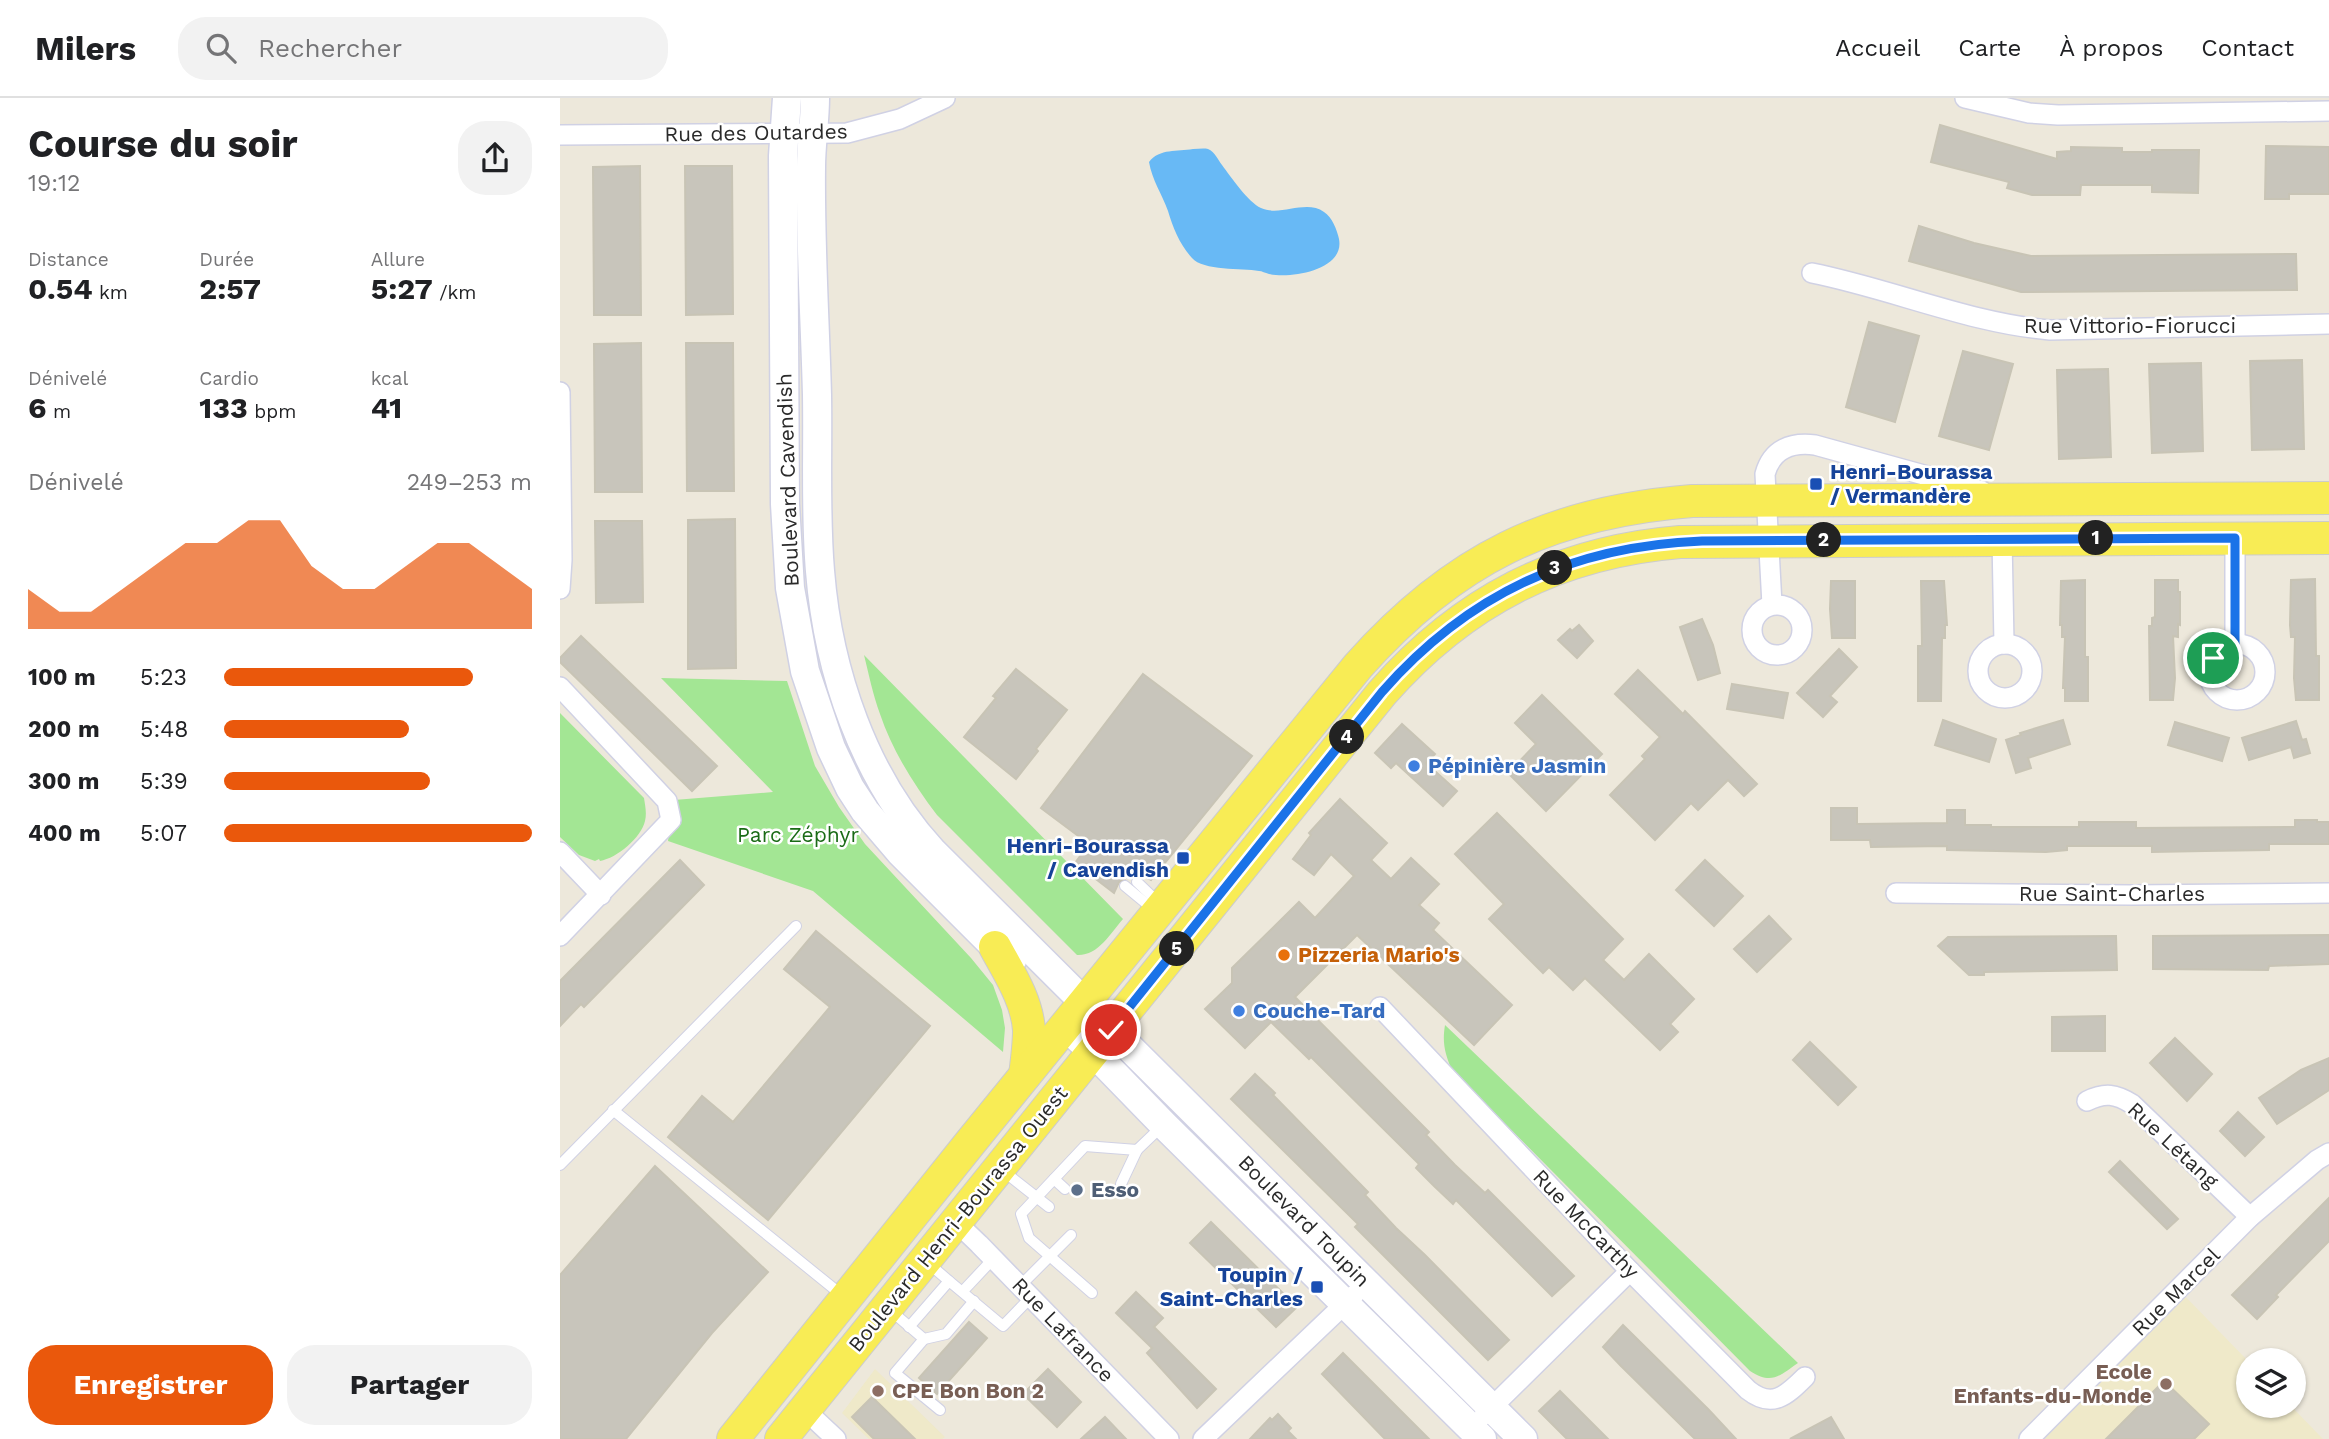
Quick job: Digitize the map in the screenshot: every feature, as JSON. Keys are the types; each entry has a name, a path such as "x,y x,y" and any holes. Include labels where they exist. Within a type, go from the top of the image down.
{"main road":[{"name":"Boulevard Cavendish","path":"787,98 810,164 819,552 824,605 840,677 866,748 901,814 1075,1014"},
{"name":"Boulevard Cavendish","path":"815,98 799,134 783,156 786,526 790,588 805,671 831,748 850,788 865,811 900,852 995,947 1029,972 1075,1014"},
{"name":"Boulevard Henri-Bourassa Ouest","path":"733,1439 1025,1075 1384,637 1412,611 1462,574 1501,550 1531,536 1604,512 1671,502 1765,499 2329,498"},
{"name":"Boulevard Henri-Bourassa Ouest","path":"781,1439 805,1410 898,1317 925,1260 1382,692 1410,661 1455,623 1515,585 1585,558 1660,543 2003,538 2329,538"},
{"path":"995,947 1020,994 1027,1017 1029,1041 1025,1075"},
{"name":"Boulevard Toupin","path":"1075,1014 1102,1041 1164,1125 1476,1434"},
{"name":"Boulevard Toupin","path":"1102,1041 1156,1072 1523,1439"}],"street":[{"name":"Rue des Outardes","path":"560,135 847,133 917,112 945,98"},
{"path":"1965,98 2029,114 2059,106 2305,105 2329,111"},
{"name":"Rue Vittorio-Fiorucci","path":"1812,273 1852,281 1984,320 2025,328 2050,330 2329,324"},
{"path":"560,392 560,589"},
{"name":"Boulevard Henri-Bourassa Ouest","path":"1765,499 1765,474 1771,460 1785,447 1804,443 2012,499"},
{"path":"1765,499 1772,605"},
{"path":"2003,538 2004,644"},
{"path":"2235,538 2235,644"},
{"path":"560,687 667,801 671,812 671,820 560,936"},
{"path":"560,852 601,895"},
{"name":"Rue Saint-Charles","path":"1896,893 2329,893"},
{"name":"Rue McCarthy","path":"1380,1007 1630,1271 1748,1390 1760,1399 1773,1399 1787,1394 1805,1377"},
{"name":"Rue Létang","path":"2087,1101 2098,1095 2109,1094 2132,1104 2250,1217"},
{"name":"Rue Marcel","path":"2029,1439 2250,1217 2317,1160 2329,1153"},
{"name":"Rue Lafrance","path":"956,1222 1169,1439"},
{"path":"1476,1434 1491,1408 1630,1271"},
{"path":"1203,1439 1366,1283"},
{"path":"805,1410 836,1439"}],"lane":[{"path":"1137,882 1160,909"},
{"path":"1125,886 1160,909"},
{"path":"560,1165 796,926"},
{"path":"612,1110 846,1298"},
{"path":"1121,1184 1138,1150 1164,1125"},
{"path":"1092,1293 1028,1238 1021,1214 1085,1146 1138,1150"},
{"path":"1071,1161 1080,1170"},
{"path":"999,1168 1049,1207"},
{"path":"1054,1179 1065,1189"},
{"path":"925,1260 1003,1326 1049,1256 1072,1235"},
{"path":"963,1291 993,1259"},
{"path":"924,1339 898,1317 949,1281"},
{"path":"940,1410 895,1373 924,1339 946,1334 974,1301"}],"shaded area":[{"name":"Ecole Enfants-du-Monde","path":"2178,1289 2236,1349 2236,1418 2303,1418 2323,1439 2029,1439"},
{"name":"CPE Bon Bon 2","path":"875,1369 945,1437 869,1439 842,1413"}],"green space":[{"path":"864,655 1123,919 1097,948 1077,955 937,815 912,779 891,741 878,707"},
{"name":"Parc Zéphyr","path":"661,678 787,681 815,766 839,807 865,844 993,985 1005,1028 1003,1052 813,891 668,841 674,800 773,792"},
{"path":"560,713 644,798 646,818 639,834 607,859 595,861 579,855 560,837"},
{"path":"1445,1025 1798,1363 1770,1378 1750,1371 1452,1070 1445,1048"}],"water":[{"path":"1193,149 1213,152 1245,195 1261,208 1276,211 1309,207 1327,214 1339,239 1339,250 1334,258 1314,270 1290,275 1214,267 1197,262 1177,236 1149,162 1158,154"}],"building":[{"path":"1940,125 2057,159 2057,152 2071,151 2071,147 2122,148 2122,152 2199,150 2198,193 2152,192 2152,185 2081,185 2080,195 2032,195 2007,188 2009,182 1931,162"},
{"path":"2266,146 2329,147 2329,194 2289,194 2289,199 2265,199"},
{"path":"640,166 641,315 594,315 593,167"},
{"path":"685,166 732,166 733,314 686,315"},
{"path":"1919,226 1974,243 2031,256 2296,254 2297,290 2021,292 1909,261"},
{"path":"1869,322 1919,336 1895,422 1846,407"},
{"path":"641,343 642,492 595,492 594,344"},
{"path":"686,343 733,343 734,491 687,491"},
{"path":"1963,351 2013,364 1989,450 1939,436"},
{"path":"2302,360 2304,449 2252,450 2250,361"},
{"path":"2201,363 2203,451 2152,453 2149,364"},
{"path":"2108,369 2111,457 2059,459 2057,370"},
{"path":"735,519 736,668 688,669 688,520"},
{"path":"595,521 642,521 643,602 596,603"},
{"path":"2315,579 2319,700 2296,700 2295,637 2291,637 2290,625 2291,580"},
{"path":"2085,580 2088,701 2065,701 2065,637 2062,637 2060,625 2061,581"},
{"path":"2155,580 2178,580 2180,592 2180,625 2178,624 2178,637 2173,636 2173,700 2150,700 2149,626 2152,626 2152,618 2155,617"},
{"path":"1831,581 1855,581 1855,638 1832,638"},
{"path":"1921,581 1944,581 1947,625 1945,638 1942,638 1941,701 1918,701 1918,646 1922,646"},
{"path":"1702,619 1713,645 1720,673 1698,680 1680,627"},
{"path":"1579,625 1593,641 1577,658 1558,640"},
{"path":"581,636 717,766 692,791 560,662 560,658"},
{"path":"1839,649 1857,667 1830,696 1837,702 1823,717 1797,693"},
{"path":"1016,669 1067,710 1016,779 964,737"},
{"path":"1638,670 1683,714 1685,711 1757,784 1744,796 1728,780 1698,810 1691,803 1655,840 1610,795 1645,759 1642,756 1660,737 1615,694"},
{"path":"1143,674 1252,756 1151,880 1132,869 1125,879 1119,882 1114,893 1075,863 1089,844 1041,808"},
{"path":"1732,684 1788,693 1783,718 1727,709"},
{"path":"1542,695 1602,754 1546,811 1508,773 1536,744 1515,723"},
{"path":"1943,720 1996,739 1989,762 1935,745"},
{"path":"2063,720 2070,744 2028,758 2031,768 2016,773 2006,740"},
{"path":"2296,721 2302,740 2306,739 2310,753 2294,758 2291,747 2249,760 2242,738"},
{"path":"2175,722 2229,738 2222,761 2168,745"},
{"name":"Pépinière Jasmin","path":"1402,724 1435,754 1426,763 1457,791 1443,806 1396,763 1391,768 1375,753"},
{"path":"1340,799 1387,843 1371,860 1391,879 1411,858 1439,884 1419,905 1439,923 1433,930 1512,1005 1474,1045 1357,935 1295,997 1429,1132 1426,1135 1455,1165 1485,1193 1488,1190 1574,1276 1552,1296 1456,1200 1453,1204 1434,1186 1416,1168 1419,1164 1311,1057 1309,1059 1271,1022 1245,1048 1205,1009 1232,983 1232,968 1299,902 1315,918 1354,876 1331,854 1314,875 1293,859 1311,835 1309,833"},
{"path":"1831,808 1857,808 1857,824 1947,823 1947,810 1965,810 1965,825 1991,827 2079,827 2079,822 2136,822 2136,828 2295,827 2295,820 2317,820 2329,822 2329,844 2269,844 2269,850 2152,852 2152,846 2067,846 2067,850 2046,852 1947,850 1947,846 1871,847 1870,840 1831,840"},
{"path":"1497,813 1623,939 1603,960 1624,980 1649,954 1694,999 1670,1024 1678,1032 1660,1050 1585,978 1573,990 1549,967 1543,973 1489,919 1504,904 1455,854"},
{"path":"680,860 704,885 584,1007 581,1004 560,1026 560,981"},
{"path":"1705,860 1743,896 1714,926 1676,890"},
{"path":"1769,916 1791,939 1757,972 1734,949"},
{"path":"816,931 930,1026 768,1220 668,1137 702,1096 733,1122 830,1007 784,969"},
{"path":"2329,935 2329,964 2269,966 2268,970 2153,969 2153,936"},
{"path":"2116,936 2117,970 1984,972 1984,975 1969,975 1938,946 1948,937"},
{"path":"2105,1016 2105,1051 2052,1051 2052,1017"},
{"path":"2175,1038 2212,1074 2187,1101 2150,1063"},
{"path":"1810,1042 1856,1087 1838,1105 1793,1060"},
{"path":"2329,1058 2329,1090 2277,1124 2259,1098 2301,1070"},
{"path":"1255,1074 1368,1192 1365,1195 1396,1228 1509,1340 1488,1360 1355,1227 1358,1224 1231,1099"},
{"path":"2238,1112 2264,1137 2245,1156 2220,1131"},
{"path":"2120,1161 2178,1219 2167,1229 2109,1172"},
{"path":"655,1166 768,1272 712,1333 626,1439 560,1439 560,1275"},
{"path":"2329,1198 2329,1241 2276,1295 2278,1297 2257,1319 2232,1295"},
{"path":"1211,1222 1297,1307 1276,1327 1190,1243"},
{"path":"1136,1292 1163,1318 1154,1327 1216,1389 1197,1408 1147,1353 1152,1348 1116,1313"},
{"path":"969,1322 987,1338 937,1394 919,1378"},
{"path":"1623,1325 1736,1439 1695,1439 1620,1365 1603,1347"},
{"path":"1343,1353 1429,1439 1385,1439 1322,1374"},
{"path":"1048,1369 1081,1402 1057,1427 1023,1394"},
{"path":"2164,1381 2209,1424 2194,1439 2106,1439"},
{"path":"1560,1391 1608,1439 1567,1439 1539,1411"},
{"path":"872,1397 915,1439 874,1439 852,1417"},
{"path":"1278,1414 1291,1428 1288,1431 1296,1439 1250,1439 1270,1418 1272,1420"},
{"path":"1105,1417 1126,1439 1081,1439"},
{"path":"1831,1417 1844,1439 1790,1439"}],"place":[{"name":"Henri-Bourassa / Vermandère","path":"1816,484"},
{"name":"Pépinière Jasmin","path":"1414,766"},
{"name":"Henri-Bourassa / Cavendish","path":"1183,858"},
{"name":"Pizzeria Mario's","path":"1284,955"},
{"name":"Couche-Tard","path":"1239,1011"},
{"name":"Esso","path":"1077,1190"},
{"name":"Toupin / Saint-Charles","path":"1317,1287"},
{"name":"Ecole Enfants-du-Monde","path":"2166,1384"},
{"name":"CPE Bon Bon 2","path":"878,1391"}],"route":[{"path":"1111,1030 1382,692 1410,661 1471,611 1515,585 1567,564 1644,545 1702,541 2235,538 2235,644 2218,651 2213,658"}]}
